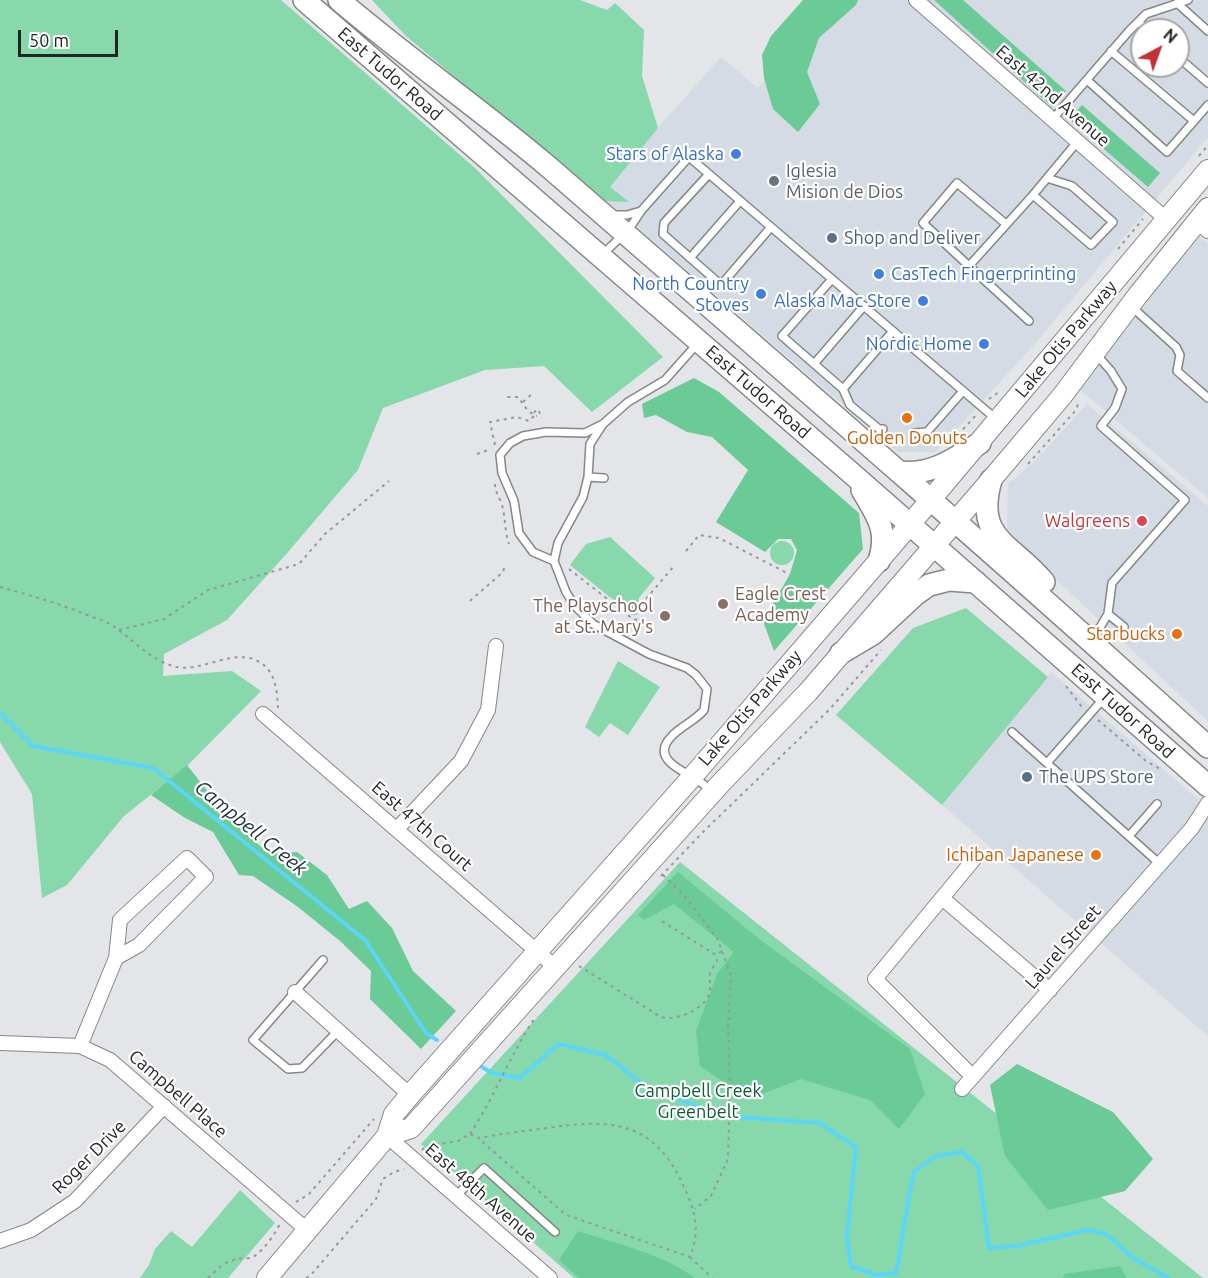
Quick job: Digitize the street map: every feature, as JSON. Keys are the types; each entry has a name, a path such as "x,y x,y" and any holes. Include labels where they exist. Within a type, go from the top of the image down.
{"main road":[{"name":"East Tudor Road","path":"304,0 934,545 1208,786"},
{"name":"East Tudor Road","path":"339,0 376,32 537,158 603,214 1071,622 1208,747"},
{"name":"Lake Otis Parkway","path":"267,1278 387,1136 394,1114 410,1095 692,777 980,443 1160,213 1201,165"},
{"path":"1204,220 1198,205 1208,186"},
{"path":"1134,300 1145,270 1169,237 1170,228 1160,213"},
{"name":"Lake Otis Parkway","path":"387,1136 411,1128 713,791 808,692 1059,401 1134,300 1204,220"},
{"path":"899,472 929,471 980,443"},
{"path":"850,472 882,526 883,546 879,561"},
{"path":"991,480 986,510 991,528 1038,576 1071,622"},
{"path":"841,653 873,634 928,585 949,580 976,582"}],"street":[{"name":"East 42nd Avenue","path":"919,1 1160,213"},
{"path":"398,828 461,761 488,710 496,646"},
{"name":"East 47th Court","path":"263,714 398,828 555,967"},
{"name":"Laurel Street","path":"962,1089 1192,828 1208,803"},
{"name":"Laurel Street","path":"1192,828 1208,819"},
{"path":"80,1046 116,958 120,920 187,858 206,877 139,945 116,958"},
{"path":"973,1077 875,979 975,858"},
{"path":"942,898 1050,990"},
{"path":"295,992 410,1095"},
{"name":"Campbell Place","path":"0,1042 80,1046 110,1060 307,1230"},
{"name":"Roger Drive","path":"0,1241 31,1230 75,1201 164,1106"},
{"name":"East 48th Avenue","path":"387,1136 550,1278"}],"lane":[{"path":"1141,18 1154,10 1188,0"},
{"path":"1177,3 1208,31"},
{"path":"1052,120 1130,30"},
{"path":"1111,51 1194,121"},
{"path":"1190,67 1208,83"},
{"path":"1086,80 1167,152 1208,105"},
{"path":"969,266 1078,141"},
{"path":"601,256 625,234 641,211 690,157 998,421"},
{"path":"709,174 664,223 663,234 721,285 771,227"},
{"path":"1033,195 1091,245 1113,222 1072,186 1047,178"},
{"path":"1006,224 957,183 923,223 1029,321"},
{"path":"690,258 740,201"},
{"path":"603,214 627,214 641,211"},
{"path":"832,279 782,336 843,389 850,405 879,429 883,429"},
{"path":"1134,300 1176,347 1180,355 1177,371 1208,398"},
{"path":"814,364 864,306"},
{"path":"843,389 893,331"},
{"path":"554,559 533,552 519,533 514,501 502,473 500,455 510,443 523,436 546,432 585,433 603,424 628,402 665,380 699,341"},
{"path":"1091,641 1108,614 1112,583 1185,500 1101,426 1115,408 1122,389 1111,370 1095,353"},
{"path":"914,433 927,432 963,391"},
{"path":"603,424 590,444 588,477 583,497 558,543 554,559 566,592 574,605 593,624 649,654 687,668 703,683 707,689 704,710 670,738 664,747 665,756 680,772 713,791"},
{"path":"588,477 604,478"},
{"path":"1108,614 1124,627"},
{"path":"1047,763 1106,696"},
{"path":"1012,732 1160,864"},
{"path":"1129,836 1157,804"},
{"path":"323,960 253,1040 288,1069 302,1068 338,1031"},
{"path":"456,1196 484,1168 555,1232"}],"path":[{"path":"1201,165 1208,146"},
{"path":"712,155 717,149"},
{"path":"1117,251 1160,213"},
{"path":"954,439 993,394 999,392"},
{"path":"523,402 532,394"},
{"path":"477,454 489,451 495,445 490,422 517,417 529,421 534,414 528,411 523,402 515,396 504,397"},
{"path":"496,479 495,488 503,508 509,544"},
{"path":"119,630 164,619 208,590 299,564 325,534 389,481"},
{"path":"686,551 699,535 719,538 787,573"},
{"path":"554,559 633,619 641,621 645,600 674,566"},
{"path":"470,601 502,573 505,564"},
{"path":"0,586 59,604 106,622 160,661 176,667 188,668 237,657 261,663 272,674 276,685 278,711 276,725"},
{"path":"654,882 830,709 883,648"},
{"path":"663,874 684,895 718,940 731,975 728,1026 730,1086 728,1159 711,1196 694,1209"},
{"path":"662,921 716,956"},
{"path":"716,956 722,951"},
{"path":"575,963 661,1017 668,1019 675,1018 701,1005 708,998 711,986 710,972 717,961 716,956"},
{"path":"426,1146 458,1141 470,1134 489,1105 522,1037 538,1013"},
{"path":"297,1202 309,1194 376,1117"},
{"path":"478,1138 582,1123 614,1124 628,1128 662,1150 680,1178 694,1209 696,1242 690,1257"},
{"path":"470,1134 478,1138 566,1215 690,1257 712,1278"},
{"path":"306,1278 376,1199 383,1179 394,1172 403,1170"},
{"path":"208,1278 229,1261 252,1258 279,1228"}],"shaded area":[{"path":"833,0 1208,0 1208,137 1032,347 936,452 898,452 599,194 721,57 758,88"},
{"path":"1199,236 1208,244 1208,498 1079,389"},
{"path":"1087,404 1208,506 1208,721 1050,574 1007,529 1008,484 1035,461"},
{"path":"1051,672 1208,808 1208,1036 942,805"}],"green space":[{"path":"0,0 281,0 475,168 663,357 592,412 544,366 485,370 383,408 358,470 288,552 227,620 164,654 163,676 232,671 261,691 187,766 124,816 67,885 42,898 32,794 0,742"},
{"path":"372,0 580,0 607,10 615,3 644,30 642,76 658,128 610,187 629,202 603,201 406,36"},
{"path":"803,0 858,0 856,5 819,38 807,72 820,104 798,132 773,109 764,78 762,55 771,36"},
{"path":"934,0 963,0 1066,91 1052,107"},
{"path":"1082,105 1160,173 1148,187 1069,119"},
{"path":"694,378 719,392 859,513 863,549 774,651 763,621 790,574 797,550 791,539 778,539 765,552 716,522 748,470 712,437 687,432 656,415 644,418 642,404"},
{"path":"610,537 655,578 639,598 637,615 632,615 570,565 586,544"},
{"path":"782,541 790,545 794,553 790,561 782,565 774,561 770,553 774,545"},
{"path":"966,608 1048,677 942,805 836,715 913,628"},
{"path":"618,661 660,687 628,735 610,723 599,737 585,727"},
{"path":"187,765 227,816 268,853 297,852 327,875 349,909 367,901 392,928 413,971 456,1011 421,1049 370,999 371,971 340,941 298,907 253,876 239,875 213,832 185,818 151,795"},
{"name":"Campbell Creek Greenbelt","path":"680,862 1203,1278 574,1278 421,1144"},
{"path":"678,872 759,939 910,1049 925,1094 899,1129 870,1100 801,1079 749,1099 700,1066 696,1031 717,974 734,952 674,904 644,920 638,915"},
{"path":"1017,1064 1113,1112 1153,1159 1125,1191 1048,1210 1005,1156 990,1085"},
{"path":"240,1190 275,1223 228,1278 140,1278 149,1265 155,1249 171,1231 192,1247"},
{"path":"578,1231 654,1256 695,1278 579,1278 559,1260"},
{"path":"1120,1266 1127,1278 1063,1278 1064,1274"}],"waterway":[{"name":"Campbell Creek","path":"0,713 33,746 153,768 365,940 426,1033 437,1040"},
{"name":"Campbell Creek","path":"482,1067 492,1073 520,1078 558,1044 606,1055 645,1086 723,1116 820,1123 856,1147 847,1236 851,1266 877,1275 896,1273 914,1172 936,1156 962,1152 978,1166 989,1248 1017,1246 1087,1230 1106,1234 1133,1258 1169,1278"}],"place":[{"name":"Stars of Alaska","path":"736,154"},
{"name":"Iglesia Mision de Dios","path":"774,181"},
{"name":"Shop and Deliver","path":"832,238"},
{"name":"CasTech Fingerprinting","path":"879,274"},
{"name":"North Country Stoves","path":"761,294"},
{"name":"Alaska Mac Store","path":"923,301"},
{"name":"Nordic Home","path":"984,344"},
{"name":"Golden Donuts","path":"907,418"},
{"name":"Walgreens","path":"1142,521"},
{"name":"Eagle Crest Academy","path":"723,604"},
{"name":"The Playschool at St. Mary's","path":"665,616"},
{"name":"Starbucks","path":"1177,634"},
{"name":"The UPS Store","path":"1027,777"},
{"name":"Ichiban Japanese","path":"1096,855"}]}
